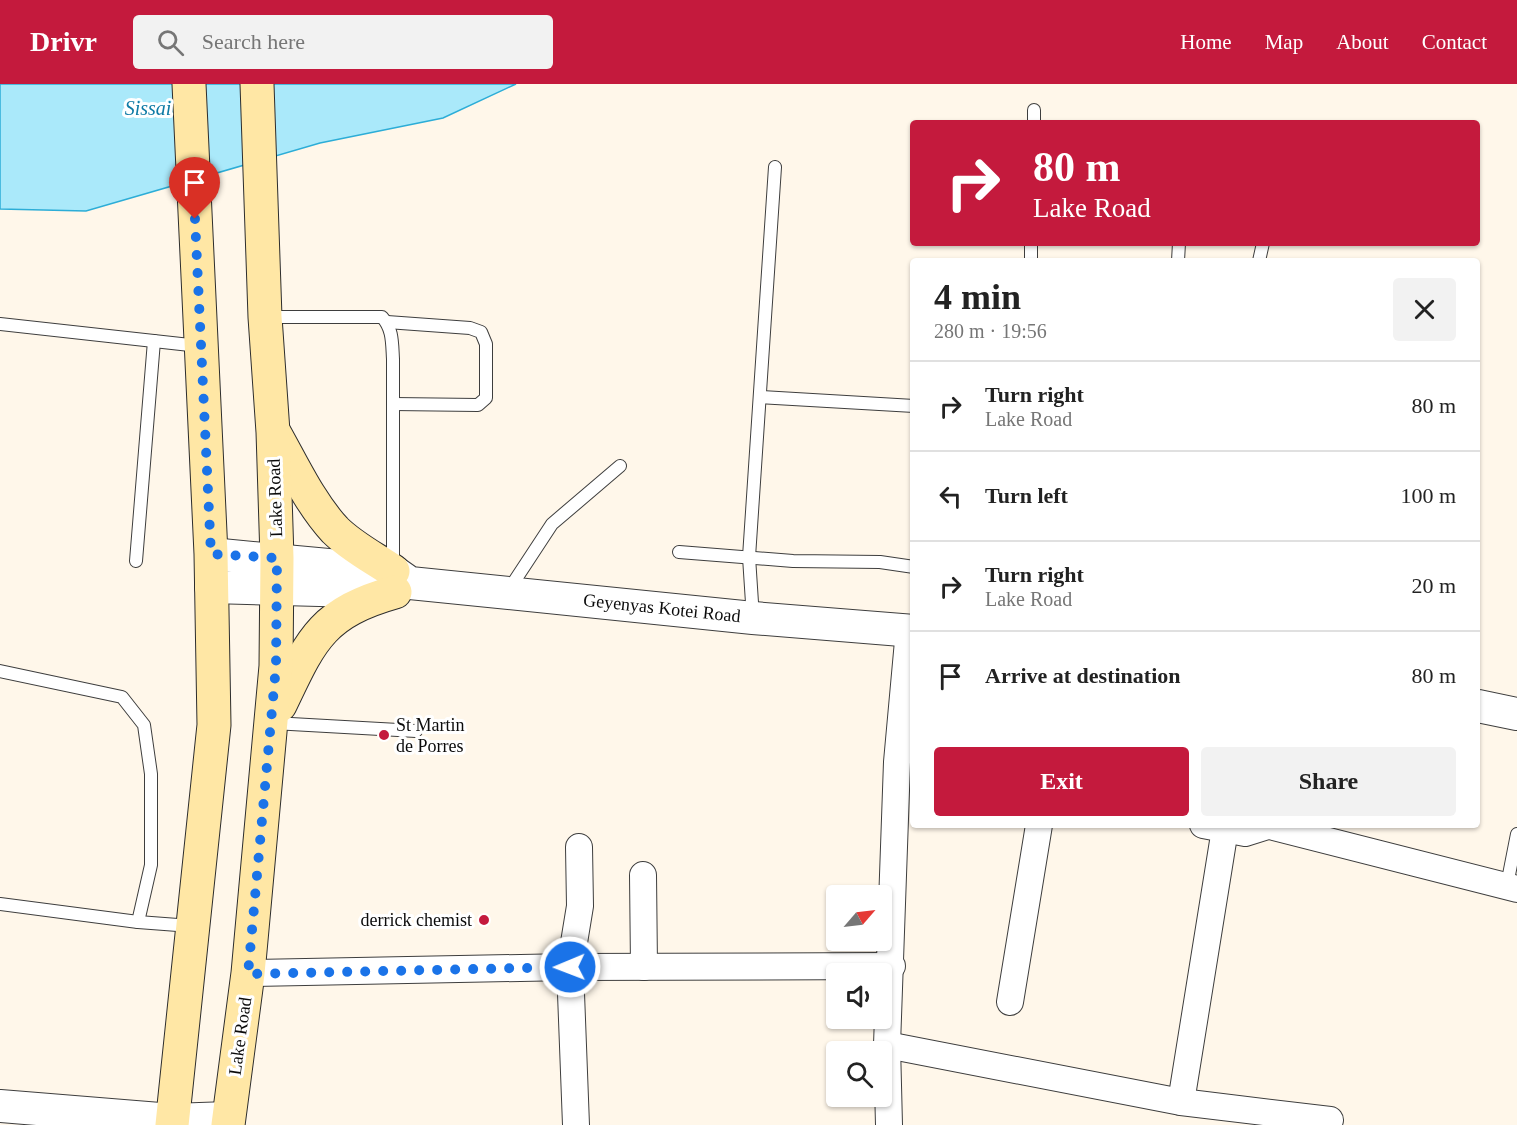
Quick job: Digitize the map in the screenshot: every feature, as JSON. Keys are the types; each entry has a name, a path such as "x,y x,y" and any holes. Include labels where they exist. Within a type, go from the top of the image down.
{"main road":[{"path":"172,1123 214,725 211,554 189,84"},
{"name":"Lake Road","path":"228,1121 248,974 272,723 278,573 273,432 265,317 257,84"},
{"path":"272,723 298,666 327,624 341,613 399,582 335,529 312,499 273,432"}],"street":[{"path":"211,554 278,573"},
{"path":"211,587 278,573"},
{"name":"Geyenyas Kotei Road","path":"278,573 399,582 753,618 910,631"},
{"path":"892,966 910,653"},
{"path":"1480,706 1517,714"},
{"path":"1010,1002 1039,828"},
{"path":"1181,1102 1214,828"},
{"path":"1219,828 1245,833 1261,828"},
{"path":"1282,828 1512,887"},
{"path":"576,1125 570,967 580,906 579,847"},
{"path":"643,875 644,967"},
{"path":"248,974 570,967 826,966"},
{"path":"892,1046 1181,1102 1330,1120"},
{"path":"0,1106 172,1123 228,1121"},
{"path":"889,1107 889,1125"}],"lane":[{"path":"753,618 749,557 775,167"},
{"path":"265,317 382,317 387,322 391,332 399,582"},
{"path":"387,322 470,328 482,332 486,344 486,398 478,405 393,404"},
{"path":"0,324 201,346"},
{"path":"136,561 154,341"},
{"path":"759,397 910,406"},
{"path":"507,592 552,525 620,466"},
{"path":"680,552 880,562 910,566"},
{"path":"0,671 122,697 144,725 151,774 151,865 138,922"},
{"path":"272,723 416,731"},
{"path":"1512,887 1517,834"},
{"path":"0,904 138,922 192,926"}],"water":[{"name":"Sissai","path":"0,84 516,84 443,118 320,143 86,211 0,209"}],"place":[{"name":"St Martin de Porres","path":"384,735"},
{"name":"derrick chemist","path":"484,920"}],"route":[{"path":"195,219 211,554 277,558 276,666 248,974 570,967"}]}
